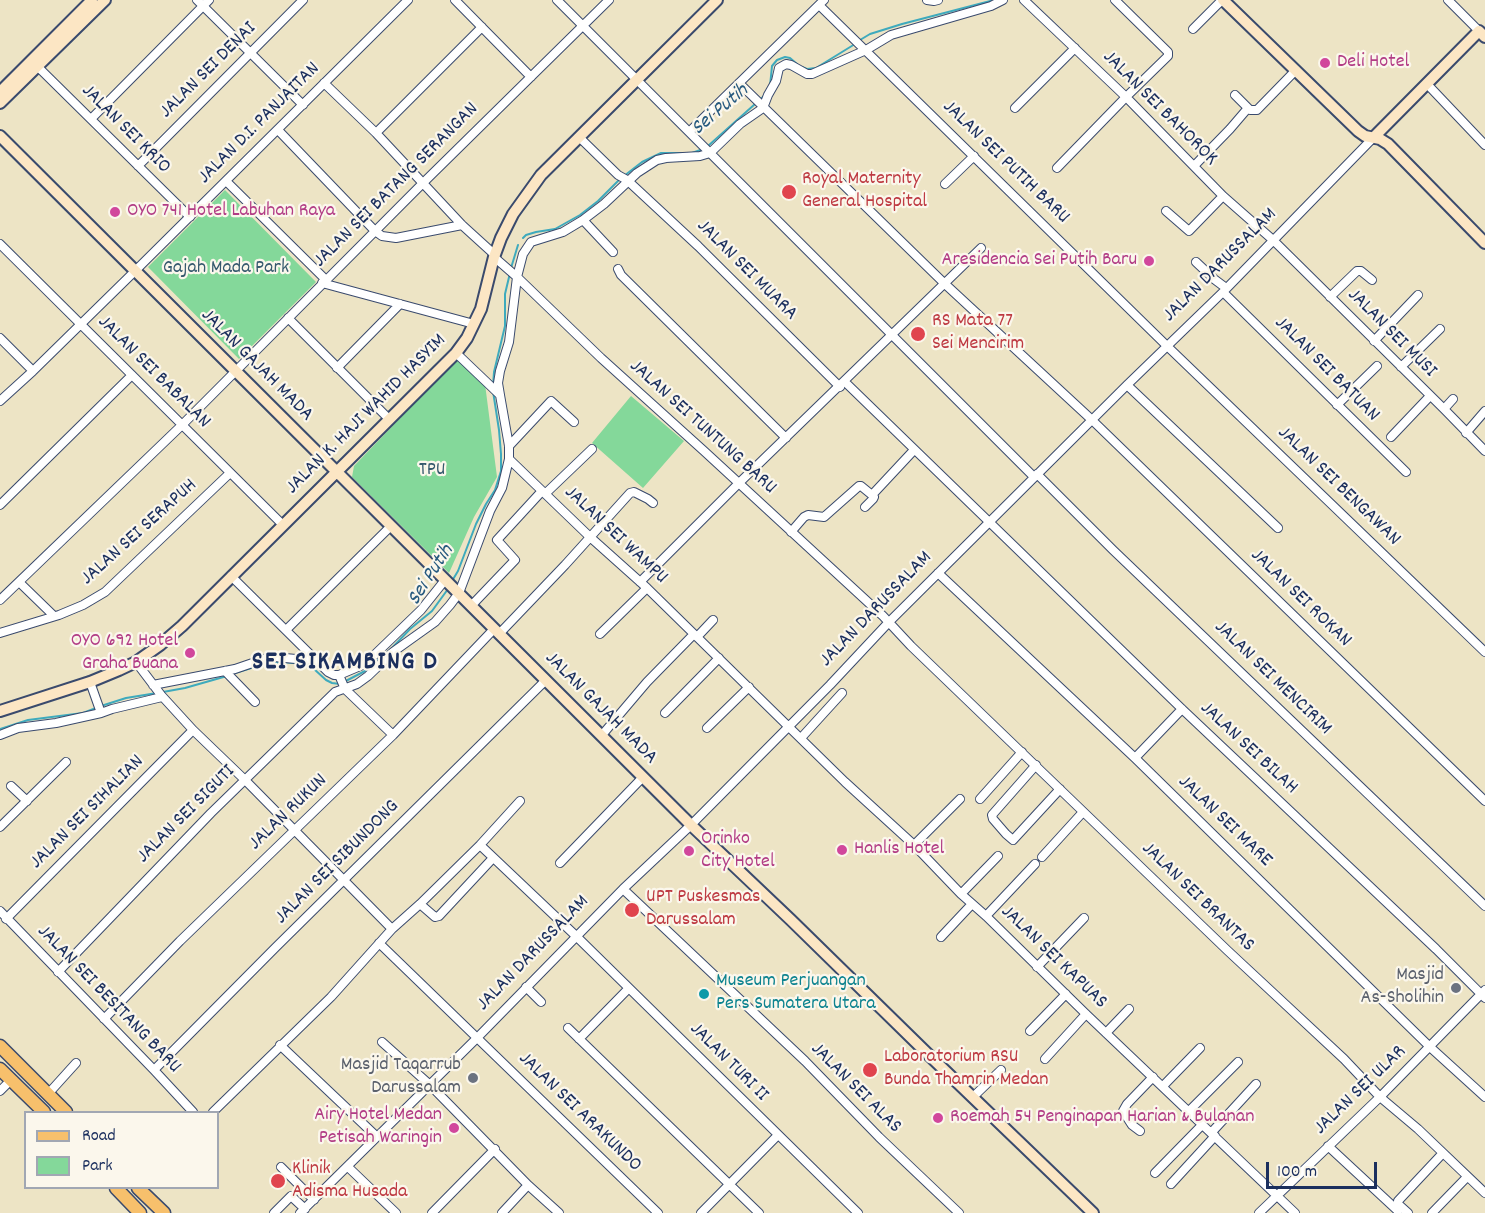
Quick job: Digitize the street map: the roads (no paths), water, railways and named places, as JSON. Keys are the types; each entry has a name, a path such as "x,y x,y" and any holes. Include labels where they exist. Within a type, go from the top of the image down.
{"main road":[{"path":"0,1046 64,1111"},
{"path":"0,1069 42,1111"},
{"path":"11,1080 22,1069"},
{"path":"117,1189 140,1213"},
{"path":"139,1189 164,1213"}],"street":[{"path":"0,92 92,0"},
{"path":"0,103 105,0"},
{"name":"JALAN SEI DENAI","path":"138,166 303,0"},
{"name":"JALAN D.I. PANJAITAN","path":"0,401 190,217 408,0"},
{"path":"455,0 531,76"},
{"name":"JALAN SEI MENCIRIM","path":"557,0 892,334 1122,559 1485,906"},
{"name":"JALAN SEI BATANG SERANGAN","path":"0,600 236,371 609,0"},
{"name":"JALAN K. HAJI WAHID HASYIM","path":"0,711 90,682 136,662 182,626 456,353 467,338 481,309 494,256 501,238 513,214 541,175 717,0"},
{"path":"927,0 934,2 938,0"},
{"path":"342,682 357,684 393,652 435,622 458,592 490,511 502,488 509,459 509,446 498,383 510,331 513,273 531,242 563,232 583,220 647,165 666,158 700,156 709,152 768,95 776,81 779,68 786,64 801,72 812,74 866,50 891,35 991,6 1003,0"},
{"name":"JALAN SEI BAHOROK","path":"1024,0 1126,97 1223,196 1273,240"},
{"path":"1057,168 1169,54 1115,0"},
{"path":"1193,29 1223,0 1358,131 1388,144 1485,243"},
{"path":"1448,0 1482,34"},
{"path":"91,119 203,2 250,53 303,105"},
{"path":"689,132 822,2"},
{"name":"JALAN SEI PUTIH BARU","path":"822,2 866,50 1167,346"},
{"path":"376,133 482,27"},
{"name":"JALAN DARUSSALAM","path":"303,1211 622,889 691,825 789,727 889,622 1224,290 1427,84 1482,34"},
{"path":"1015,108 1075,48"},
{"name":"JALAN SEI KRIO","path":"38,67 190,217"},
{"path":"1235,95 1248,108 1259,109 1296,70"},
{"name":"JALAN SEI TUNTUNG BARU","path":"324,83 376,133 494,256 601,358 889,622"},
{"name":"JALAN SEI ROKAN","path":"739,83 945,284 1092,420 1485,801"},
{"path":"1427,84 1485,145"},
{"path":"1194,166 1248,108"},
{"path":"278,130 382,236 396,238 462,225"},
{"name":"JALAN GAJAH MADA","path":"0,136 691,825 1093,1213"},
{"name":"JALAN SEI MUARA","path":"579,137 618,175 628,180 914,450"},
{"path":"945,184 974,156"},
{"path":"226,181 324,281 474,324"},
{"path":"1166,211 1189,231 1223,196"},
{"path":"583,220 613,252"},
{"name":"JALAN SEI MUSI","path":"1273,240 1485,451"},
{"name":"JALAN SEI BABALAN","path":"0,244 283,525"},
{"path":"600,634 739,483 981,248"},
{"name":"JALAN SEI BATUAN","path":"1196,262 1406,472"},
{"path":"618,269 621,275 786,438"},
{"path":"1330,297 1356,271 1361,271 1372,280"},
{"path":"1374,341 1418,295"},
{"path":"337,368 400,304"},
{"path":"288,318 389,419"},
{"path":"1401,367 1440,329"},
{"path":"0,338 33,371"},
{"name":"JALAN SEI BENGAWAN","path":"1167,346 1485,652"},
{"path":"456,353 499,394"},
{"path":"1337,405 1377,366"},
{"path":"0,505 132,375"},
{"path":"1127,385 1278,528"},
{"path":"1390,437 1430,396"},
{"path":"1444,409 1453,399"},
{"path":"509,446 552,401 574,422"},
{"path":"1466,432 1485,411"},
{"path":"471,606 515,560 497,540 544,492 592,449"},
{"path":"872,495 914,450"},
{"name":"JALAN SEI BILAH","path":"914,450 1182,709 1484,994"},
{"name":"JALAN SEI WAMPU","path":"509,459 789,727"},
{"name":"JALAN SEI SERAPUH","path":"0,633 83,605 105,592 230,473"},
{"path":"791,532 808,515 824,517 858,486 874,497 865,507"},
{"name":"JALAN RUKUN","path":"104,1019 180,941 497,631 630,493 634,492 653,504"},
{"path":"286,630 391,526"},
{"name":"JALAN SEI MARE","path":"938,573 1135,758 1430,1047 1485,1097"},
{"path":"231,576 328,672 342,682 393,735"},
{"path":"342,682 365,664 421,610 446,581"},
{"path":"19,582 54,616"},
{"path":"602,735 647,682 713,620"},
{"name":"JALAN SEI BRANTAS","path":"889,622 918,653 1083,812 1344,1059 1380,1097 1418,1129 1485,1194"},
{"path":"0,735 18,728 56,723 100,708 112,709 158,692 228,674 267,658 307,660 314,658"},
{"path":"665,714 719,658"},
{"path":"136,662 158,692 193,730 392,929"},
{"path":"228,674 255,702"},
{"name":"JALAN SEI SIBUNDONG","path":"154,1070 546,680"},
{"path":"90,682 100,708"},
{"name":"JALAN SEI SIGUTI","path":"58,972 211,813 335,692 342,682"},
{"path":"707,728 749,687"},
{"path":"801,738 842,693"},
{"path":"1135,758 1182,709"},
{"name":"JALAN SEI KAPUAS","path":"789,727 1295,1213"},
{"name":"JALAN SEI SIHALIAN","path":"6,919 193,730"},
{"path":"980,799 1022,752"},
{"path":"0,827 66,762"},
{"path":"1036,765 992,815 1006,834 1013,840 1060,789"},
{"path":"560,863 643,777"},
{"path":"11,786 27,801"},
{"path":"914,845 960,799"},
{"path":"215,1111 331,997 392,929 480,845 520,801"},
{"path":"1042,857 1083,812"},
{"name":"JALAN TURI II","path":"480,845 858,1213"},
{"path":"961,894 998,856"},
{"path":"420,904 435,917 439,916 493,858"},
{"path":"986,916 1035,864"},
{"name":"JALAN SEI ALAS","path":"622,889 805,1061 879,1137 959,1213"},
{"path":"941,937 972,904"},
{"name":"JALAN SEI BESITANG BARU","path":"0,911 191,1111"},
{"path":"1037,967 1084,918"},
{"name":"JALAN SEI ARAKUNDO","path":"379,943 657,1213"},
{"path":"526,987 541,1002"},
{"path":"579,1039 629,988"},
{"path":"1030,1031 1066,994"},
{"name":"JALAN SEI ULAR","path":"1259,1213 1484,994"},
{"path":"1106,1033 1129,1009"},
{"path":"1045,1059 1086,1014"},
{"path":"568,1028 759,1213"},
{"path":"382,1042 430,1085 528,1185 559,1213"},
{"path":"280,1045 377,1137"},
{"path":"1163,1086 1200,1048"},
{"path":"1188,1112 1238,1062"},
{"path":"48,1094 76,1063"},
{"path":"973,1097 1001,1070"},
{"path":"1140,1131 1132,1125 1123,1111 1153,1077"},
{"path":"0,1090 11,1080"},
{"path":"1171,1184 1256,1084"},
{"path":"1155,1173 1202,1125"},
{"path":"701,1213 778,1135"},
{"path":"1328,1146 1398,1212"},
{"path":"432,1213 495,1149"},
{"path":"1408,1213 1398,1204 1398,1201 1443,1153"},
{"path":"281,1167 314,1200"},
{"path":"348,1167 396,1213"},
{"path":"1432,1213 1467,1177"},
{"path":"502,1213 528,1185"},
{"path":"126,1198 137,1189"},
{"path":"274,1213 291,1196 303,1211"}],"waterway":[{"name":"Sei Putih","path":"860,40 870,34 902,24 994,0"},
{"name":"Sei Putih","path":"802,67 816,68 855,44"},
{"name":"Sei Putih","path":"770,86 772,66 777,60 785,57 797,64"},
{"name":"Sei Putih","path":"708,146 764,96"},
{"name":"Sei Putih","path":"692,153 703,149"},
{"name":"Sei Putih","path":"624,176 642,162 661,153 683,153"},
{"name":"Sei Putih","path":"523,238 536,232 555,229 580,215 619,180"},
{"name":"Sei Putih","path":"511,268 518,245"},
{"name":"Sei Putih","path":"493,386 505,326 505,294 510,273"},
{"name":"Sei Putih","path":"452,581 476,524 495,490 501,471 499,430 493,391"},
{"name":"Sei Putih","path":"232,674 264,664 282,662 304,664 314,669 326,680 340,684 365,671 391,649 432,611 448,589"},
{"name":"Sei Putih","path":"163,692 227,676"},
{"name":"Sei Putih","path":"101,706 126,698 157,693"},
{"name":"Sei Putih","path":"0,729 28,720 83,713 96,708"}],"place":[{"name":"Deli Hotel","path":"1325,63"},
{"name":"Royal Maternity General Hospital","path":"789,192"},
{"name":"OYO 741 Hotel Labuhan Raya","path":"115,212"},
{"name":"Aresidencia Sei Putih Baru","path":"1149,261"},
{"name":"RS Mata 77 Sei Mencirim","path":"918,334"},
{"name":"OYO 692 Hotel Graha Buana","path":"190,653"},
{"name":"Hanlis Hotel","path":"842,850"},
{"name":"Orinko City Hotel","path":"689,851"},
{"name":"UPT Puskesmas Darussalam","path":"632,910"},
{"name":"Masjid As-Sholihin","path":"1456,988"},
{"name":"Museum Perjuangan Pers Sumatera Utara","path":"704,994"},
{"name":"Laboratorium RSU Bunda Thamrin Medan","path":"870,1070"},
{"name":"Masjid Taqarrub Darussalam","path":"473,1078"},
{"name":"Roemah 54 Penginapan Harian & Bulanan","path":"938,1118"},
{"name":"Airy Hotel Medan Petisah Waringin","path":"454,1128"},
{"name":"Klinik Adisma Husada","path":"278,1181"}],"district":[{"name":"SEI SIKAMBING D","path":"345,664"}],"park label":[{"name":"Gajah Mada Park","path":"226,269"},
{"name":"TPU","path":"432,471"}]}
